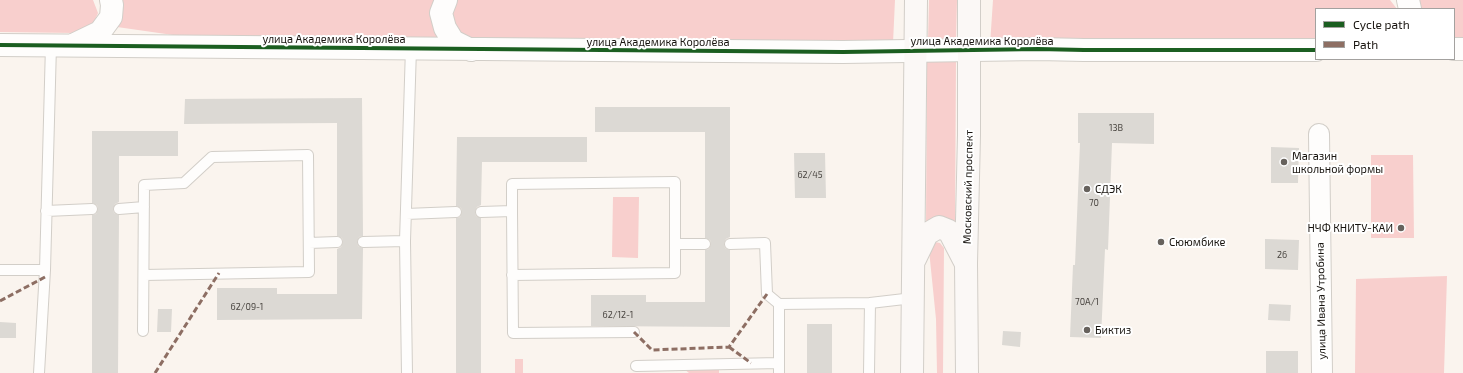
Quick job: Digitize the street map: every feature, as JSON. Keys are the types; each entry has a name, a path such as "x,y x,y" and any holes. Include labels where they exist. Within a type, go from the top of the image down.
{"main road":[{"path":"912,373 916,0"},
{"name":"Московский проспект","path":"967,373 966,263 970,0"},
{"path":"913,263 927,234 939,227 948,231 966,263"}],"street":[{"path":"61,46 100,32 111,17 111,0"},
{"path":"446,0 441,13 445,28 453,41 471,50"},
{"name":"улица Академика Королёва","path":"0,45 844,52 969,50 1315,50"},
{"name":"улица Ивана Утробина","path":"1319,134 1322,373"}],"lane":[{"path":"39,373 45,270 46,211 61,46"},
{"path":"407,373 405,241 411,48"},
{"path":"143,331 144,185 184,183 212,157 308,155 309,272 144,275"},
{"path":"512,275 675,273 675,182 512,184 512,275 513,333 634,332"},
{"path":"119,209 144,207"},
{"path":"46,211 92,210"},
{"path":"482,212 512,211"},
{"path":"406,214 456,212"},
{"path":"362,242 405,241"},
{"path":"309,243 337,242"},
{"path":"730,244 765,243 767,294 779,304 870,303 912,298"},
{"path":"675,244 705,244"},
{"path":"0,270 45,270"},
{"path":"869,373 870,303"},
{"path":"636,366 779,368 779,304"}],"shaded area":[{"path":"0,0 93,0 98,13 94,22 87,29 76,33 0,32"},
{"path":"121,0 434,0 431,17 436,35 440,39 187,37 117,27"},
{"path":"457,0 895,0 893,43 473,41 465,37 459,31 453,20 453,10"},
{"path":"929,0 957,0 956,41 928,41"},
{"path":"993,0 1390,0 1396,8 1315,8 1315,42 990,45"},
{"path":"1416,0 1463,0 1463,43 1455,43 1455,8 1419,8"},
{"path":"927,60 956,60 955,226 926,225"},
{"path":"1371,155 1413,155 1414,238 1371,238"},
{"path":"613,197 639,197 638,258 612,257"},
{"path":"935,242 940,243 944,248 943,373 937,373 936,319 929,250"},
{"path":"1447,276 1444,373 1355,373 1356,279"},
{"path":"515,359 523,359 523,373 515,373"},
{"path":"684,369 719,370 719,373 689,373"}],"building":[{"path":"362,98 363,236 359,237 357,242 358,246 363,248 362,319 217,320 217,288 277,288 277,294 337,294 337,249 341,247 343,242 342,238 337,236 337,123 184,124 185,99"},
{"path":"595,107 730,107 730,237 726,239 724,244 725,248 730,250 730,327 591,326 591,295 646,295 646,302 705,302 705,250 709,249 711,244 710,240 705,238 705,132 595,132"},
{"path":"1078,113 1154,113 1154,144 1112,143 1108,250 1105,249 1101,338 1070,337 1073,265 1075,265 1080,143 1078,143"},
{"path":"92,131 178,131 178,156 119,156 119,202 115,204 113,209 114,213 119,215 118,373 92,373 92,215 96,214 98,209 97,205 92,203"},
{"path":"457,137 587,137 587,162 482,162 481,205 477,207 475,212 476,216 481,218 481,373 456,373 456,218 460,217 462,212 461,208 456,206"},
{"path":"1271,147 1299,148 1298,183 1271,183"},
{"path":"794,153 825,153 826,198 795,198"},
{"path":"1265,239 1299,240 1298,270 1265,269"},
{"path":"1269,304 1291,305 1290,321 1268,320"},
{"path":"158,309 172,309 171,332 157,332"},
{"path":"0,322 16,323 16,338 0,338"},
{"path":"807,324 832,324 832,373 807,373"},
{"path":"1003,331 1021,332 1020,347 1002,345"},
{"path":"1266,351 1298,351 1298,373 1266,373"}],"marked path":[{"path":"155,373 219,273"},
{"path":"0,301 45,277"},
{"path":"634,332 652,350 729,347 767,294"},
{"path":"729,347 751,363"}],"cycle path":[{"path":"0,45 843,52 1038,49 1315,50"}],"place":[{"name":"Магазин школьной формы","path":"1284,162"},
{"name":"СДЭК","path":"1087,189"},
{"name":"НЧФ КНИТУ-КАИ","path":"1401,228"},
{"name":"Сююмбике","path":"1161,242"},
{"name":"Биктиз","path":"1087,330"}]}
